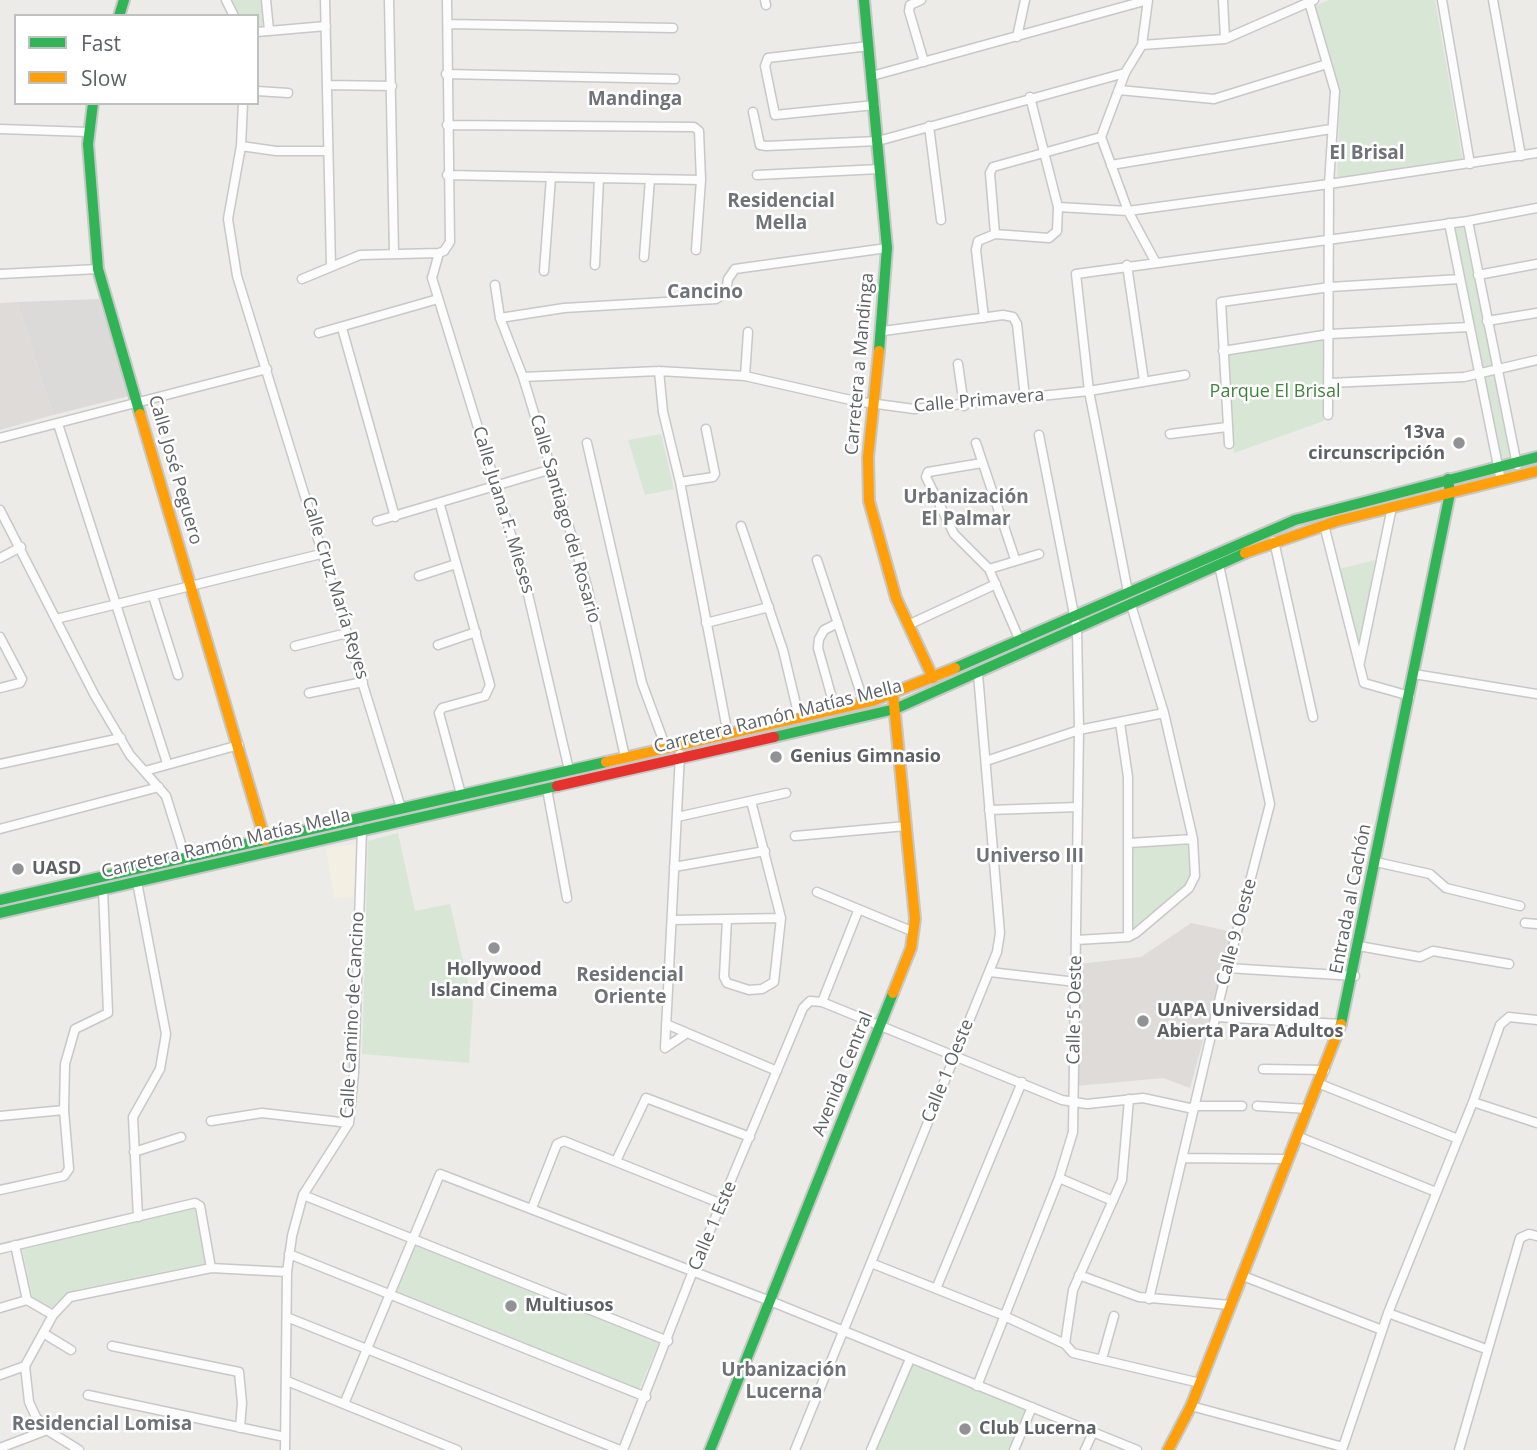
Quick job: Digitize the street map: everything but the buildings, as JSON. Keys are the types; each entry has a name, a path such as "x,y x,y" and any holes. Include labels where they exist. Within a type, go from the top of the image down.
{"main road":[{"name":"Carretera a Mandinga","path":"864,0 887,248 883,331 868,457 869,501 896,598 933,678"},
{"name":"Calle José Peguero","path":"93,105 88,132 98,269 265,839"},
{"name":"Carretera Ramón Matías Mella","path":"0,900 864,703 933,678 1295,520 1537,457"},
{"name":"Carretera Ramón Matías Mella","path":"0,913 895,709 1274,541 1324,525 1537,471"},
{"name":"Entrada al Cachón","path":"1168,1450 1191,1406 1286,1159 1320,1084 1355,976 1450,493 1448,479"},
{"name":"Avenida Central","path":"710,1450 907,962 914,932 893,694"}],"street":[{"path":"266,0 269,30"},
{"path":"325,0 331,267"},
{"path":"389,0 394,253"},
{"path":"302,279 360,255 439,253 444,251 450,242 447,175 447,0"},
{"path":"921,0 910,5 909,11 924,62"},
{"path":"1017,37 1024,0"},
{"path":"872,76 1148,0 1142,45 1125,73 1101,136 1128,211 1156,263"},
{"path":"1223,0 1225,39"},
{"path":"1442,0 1470,164"},
{"path":"1493,0 1521,156"},
{"path":"1142,45 1225,39 1311,1 1335,91 1329,184 1331,237 1328,415"},
{"path":"448,24 673,28"},
{"path":"259,32 326,26"},
{"path":"869,46 768,58 765,66 775,115 875,105"},
{"path":"1119,90 1214,99 1327,64"},
{"path":"753,112 760,145 877,141 1125,73"},
{"path":"446,74 675,79"},
{"path":"328,85 392,86"},
{"path":"259,91 288,93"},
{"path":"984,317 976,245 980,238 995,234 1052,237 1057,231 1059,207 1030,97"},
{"name":"Calle Cruz María Reyes","path":"243,105 241,146 231,194 229,241 243,297 325,553 401,808"},
{"path":"447,125 697,128 701,180 696,250"},
{"path":"929,126 941,220"},
{"path":"0,129 88,132"},
{"path":"1111,165 1331,129"},
{"path":"995,234 990,173 993,167 1101,136"},
{"path":"241,146 328,151"},
{"path":"1059,207 1128,211 1537,153"},
{"path":"757,175 880,169"},
{"path":"447,175 701,180"},
{"path":"544,271 551,177"},
{"path":"595,265 599,178"},
{"path":"644,257 650,179"},
{"path":"1128,592 1089,391 1074,278 1081,273 1127,265 1468,221 1537,208"},
{"path":"1468,221 1520,476"},
{"path":"1450,223 1501,481"},
{"path":"500,318 564,308 716,299 726,292 728,279 735,269 887,248"},
{"name":"Calle Juana F. Mieses","path":"439,253 432,278 524,577 569,770"},
{"path":"1478,275 1537,264"},
{"path":"1127,265 1144,381"},
{"path":"0,274 98,269"},
{"path":"1229,444 1221,302 1330,287 1460,279"},
{"name":"Calle Santiago del Rosario","path":"495,285 500,318 523,377 587,586 625,757"},
{"path":"318,333 438,299"},
{"path":"1487,321 1537,313"},
{"path":"883,331 1003,315 1016,321 1025,398"},
{"path":"1223,351 1330,334 1469,327"},
{"path":"342,328 395,517"},
{"path":"745,376 748,332"},
{"path":"1329,383 1479,375 1496,368 1537,360"},
{"path":"958,364 964,406"},
{"path":"0,438 267,369"},
{"path":"659,371 663,412 680,482 728,735"},
{"name":"Calle Primavera","path":"523,377 659,371 745,376 873,403 915,409 1089,391 1185,375"},
{"path":"58,424 167,763"},
{"path":"1170,434 1227,427"},
{"path":"680,482 713,477 715,474 706,429"},
{"name":"Calle 5 Oeste","path":"977,1386 1002,1315 1059,1178 1071,1142 1074,1103 1079,730 1077,630 1039,435"},
{"path":"587,443 642,683 666,748"},
{"path":"976,443 1015,559"},
{"path":"982,463 928,472 926,477 954,534 989,569 1020,640"},
{"path":"377,521 440,505 552,469"},
{"path":"440,505 490,685 485,696 442,708 439,713 461,794"},
{"path":"1359,665 1392,507"},
{"path":"0,510 121,738 159,787 172,809 189,869"},
{"path":"1324,525 1366,685 1410,696"},
{"path":"741,526 783,650 799,717"},
{"path":"1274,541 1313,717"},
{"path":"0,558 21,547"},
{"path":"56,619 325,553"},
{"path":"989,569 1015,559 1039,554"},
{"path":"817,560 864,703"},
{"path":"419,576 456,564"},
{"name":"Calle 9 Oeste","path":"1149,1299 1215,1017 1270,804 1219,565"},
{"path":"908,625 996,584"},
{"path":"153,596 178,675"},
{"path":"1076,940 1128,937 1145,928 1189,888 1195,876 1193,839 1164,713 1131,605"},
{"path":"706,623 769,607"},
{"path":"835,709 818,648 818,639 824,630 838,623"},
{"path":"438,645 476,632"},
{"path":"295,646 348,633"},
{"path":"0,637 22,679 20,683 0,688"},
{"name":"Calle 1 Oeste","path":"795,1450 954,1054 990,972 1000,933 978,674"},
{"path":"1414,674 1537,694"},
{"path":"309,693 363,682"},
{"path":"986,761 1079,730 1164,713"},
{"path":"1120,723 1128,778 1128,937"},
{"path":"0,764 121,738"},
{"path":"145,771 239,745"},
{"path":"680,745 665,1048 687,1033"},
{"path":"0,829 159,787"},
{"path":"547,789 567,898"},
{"path":"677,817 786,793"},
{"path":"727,919 724,977 727,983 749,990 762,989 776,976 781,918 751,801"},
{"path":"989,810 1078,807"},
{"name":"Calle Camino de Cancino","path":"285,1450 289,1254 303,1195 349,1123 363,831 359,817"},
{"path":"795,836 906,826"},
{"path":"1129,842 1193,839"},
{"path":"674,867 765,852"},
{"path":"1376,862 1430,874 1446,888 1520,906"},
{"path":"137,882 166,1045 160,1069 133,1118 138,1217"},
{"path":"0,1190 66,1174 70,1163 64,1110 65,1065 72,1035 83,1024 93,1022 108,1013 103,889"},
{"path":"817,892 914,932"},
{"path":"858,911 822,1002 1074,1103 1143,1098 1194,1108 1242,1106"},
{"path":"672,920 781,918"},
{"path":"1525,923 1537,924"},
{"path":"1359,946 1420,957 1433,951 1509,964"},
{"path":"1227,968 1355,976"},
{"path":"990,972 1076,982"},
{"name":"Calle 1 Este","path":"622,1450 646,1397 693,1271 806,1004 822,1002"},
{"path":"1215,1017 1341,1024"},
{"path":"1191,1406 1342,1448 1419,1230 1473,1102 1500,1025 1509,1017 1537,1020"},
{"path":"666,1024 777,1071"},
{"path":"1263,1069 1325,1070"},
{"path":"936,1289 1022,1082"},
{"path":"1320,1084 1458,1139"},
{"path":"616,1161 646,1098 750,1137"},
{"path":"1065,1344 1073,1290 1122,1180 1129,1099"},
{"path":"1473,1102 1537,1123"},
{"path":"1257,1106 1309,1109"},
{"path":"0,1116 64,1110"},
{"path":"211,1121 262,1113 349,1123"},
{"path":"1297,1136 1436,1192"},
{"path":"134,1153 181,1137"},
{"path":"532,1208 557,1144 564,1141 722,1204"},
{"path":"1182,1158 1286,1159"},
{"path":"344,1404 440,1174 769,1301 1138,1450"},
{"path":"1059,1178 1113,1201"},
{"path":"303,1195 668,1341"},
{"path":"0,1249 198,1204 211,1268"},
{"path":"1459,1450 1520,1238 1529,1234 1537,1236"},
{"path":"15,1245 27,1300"},
{"path":"289,1254 646,1397"},
{"path":"871,1263 1002,1315 1065,1344 1073,1353 1200,1383"},
{"path":"76,1450 47,1430 29,1402 25,1366 53,1315 70,1297 211,1268 287,1272"},
{"path":"1079,1275 1149,1299 1230,1306"},
{"path":"1243,1276 1382,1331"},
{"path":"0,1308 27,1300 53,1315"},
{"path":"1388,1314 1486,1349"},
{"path":"1102,1359 1114,1316"},
{"path":"289,1318 622,1450"},
{"path":"43,1333 71,1350"},
{"path":"112,1346 239,1372 240,1428"},
{"path":"871,1450 910,1359"},
{"path":"0,1374 25,1366"},
{"path":"287,1381 457,1450"},
{"path":"88,1395 285,1437"},
{"path":"1014,1450 1032,1407"},
{"path":"0,1448 47,1430"},
{"path":"1085,1450 1093,1432"}],"shaded area":[{"path":"99,299 129,396 53,415 17,302"},
{"path":"17,302 53,415 0,430 0,303"},
{"path":"357,844 355,897 334,898 326,848"},
{"name":"UAPA Universidad Abierta Para Adultos","path":"1191,923 1233,932 1190,1088 1163,1078 1076,1086 1078,964 1141,957"}],"green space":[{"path":"232,0 263,0 265,27 259,28 259,14 239,14"},
{"path":"1329,0 1435,0 1463,161 1337,180 1340,89 1315,6"},
{"path":"1465,226 1510,457 1500,460 1454,228"},
{"name":"Parque El Brisal","path":"1325,339 1324,421 1234,453 1225,354"},
{"path":"661,434 674,489 645,495 628,440"},
{"path":"1375,560 1359,651 1339,569"},
{"path":"398,833 415,911 450,904 473,1003 469,1063 362,1054 368,841"},
{"path":"1190,845 1193,880 1177,901 1130,932 1132,847"},
{"path":"194,1206 207,1263 79,1289 67,1294 52,1308 33,1300 22,1248"},
{"path":"413,1243 660,1340 638,1392 393,1292"},
{"path":"911,1363 1027,1409 1010,1450 875,1450"}],"traffic: fast":[{"path":"120,14 124,0"},
{"path":"864,0 887,248 879,351"},
{"path":"93,105 88,144 98,269 140,414"},
{"path":"955,668 1295,520 1537,457"},
{"path":"1341,1024 1450,493 1448,479"},
{"path":"774,737 895,709 1245,553"},
{"path":"0,900 606,762"},
{"path":"0,913 557,786"},
{"path":"710,1450 893,993"}],"traffic: slow":[{"path":"879,351 868,457 869,501 896,598 933,678"},
{"path":"140,414 265,840"},
{"path":"1245,553 1337,521 1537,471"},
{"path":"606,762 872,701 955,668"},
{"path":"893,694 915,919 911,948 893,993"},
{"path":"1168,1450 1191,1406 1341,1024"}],"traffic: jam":[{"path":"557,786 774,737"}],"place":[{"name":"13va circunscripción","path":"1459,443"},
{"name":"Genius Gimnasio","path":"776,757"},
{"name":"UASD","path":"18,869"},
{"name":"Hollywood Island Cinema","path":"494,948"},
{"name":"UAPA Universidad Abierta Para Adultos","path":"1143,1021"},
{"name":"Multiusos","path":"511,1306"},
{"name":"Club Lucerna","path":"965,1429"}],"district":[{"name":"Mandinga","path":"635,100"},
{"name":"El Brisal","path":"1367,154"},
{"name":"Residencial Mella","path":"781,213"},
{"name":"Cancino","path":"705,293"},
{"name":"Urbanización El Palmar","path":"966,509"},
{"name":"Universo III","path":"1030,857"},
{"name":"Residencial Oriente","path":"630,987"},
{"name":"Urbanización Lucerna","path":"784,1382"},
{"name":"Residencial Lomisa","path":"102,1425"}]}
